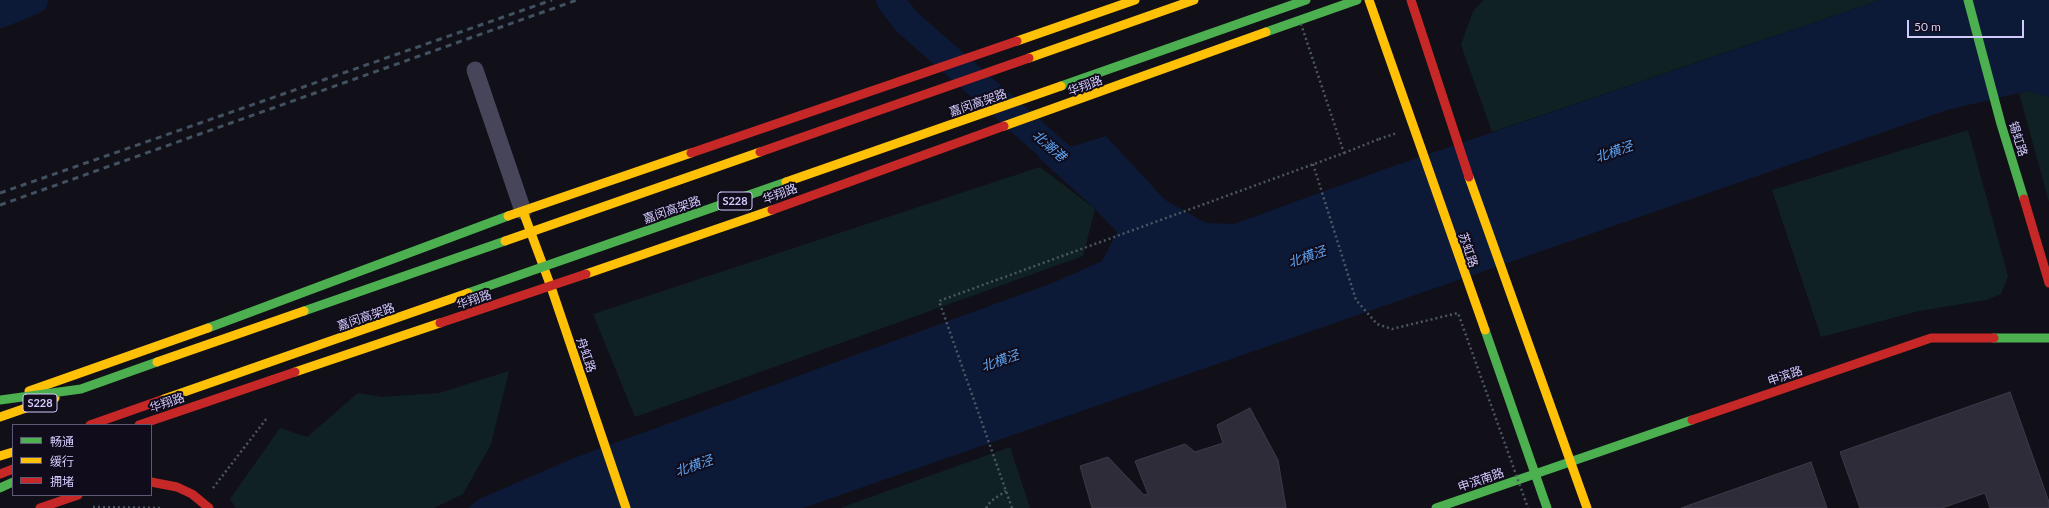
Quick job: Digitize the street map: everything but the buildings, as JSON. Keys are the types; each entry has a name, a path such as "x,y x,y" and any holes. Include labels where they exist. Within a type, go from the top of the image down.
{"main road":[{"path":"0,401 189,335 523,211 1135,0"},
{"name":"S228","path":"0,417 1194,0"},
{"name":"嘉闵高架路","path":"93,424 1306,0"},
{"name":"华翔路","path":"142,424 706,234 1357,0"},
{"name":"苏虹路","path":"1369,0 1470,294 1547,508"},
{"path":"1411,0 1454,134 1586,508"},
{"name":"锡虹路","path":"1968,0 2001,124 2049,283"},
{"name":"舟虹路","path":"523,211 551,287 626,508"},
{"name":"申滨路","path":"1534,474 1931,338 2049,338"},
{"path":"0,401 81,389"},
{"path":"120,424 164,399"},
{"path":"0,456 12,452"},
{"path":"0,474 12,469"},
{"name":"申滨南路","path":"1436,508 1534,474"},
{"path":"0,488 12,482"},
{"path":"152,482 177,487 192,494 209,508"},
{"path":"40,508 75,496"}],"street":[{"path":"476,70 523,211"}],"path":[{"path":"1298,14 1344,153"},
{"path":"1012,508 939,301 1379,140"},
{"path":"1313,164 1356,300 1377,324 1392,329 1458,313 1528,508"},
{"path":"208,493 214,488 267,418"},
{"path":"986,508 992,501 1006,491"},
{"path":"90,508 162,508"}],"shaded area":[{"path":"1484,0 1880,0 1492,132 1461,45 1473,11"},
{"path":"2029,91 2049,97 2049,202 2019,93"},
{"path":"1968,130 2008,276 2001,294 1986,300 1919,311 1821,337 1772,190"},
{"path":"1040,167 1095,209 1083,256 635,417 593,314"},
{"path":"509,371 491,444 463,494 434,508 236,508 230,499 280,428 307,437 358,393 382,397 439,393"},
{"path":"1010,447 1030,508 840,508"}],"water":[{"name":"北横泾","path":"1880,0 2049,0 2049,97 2028,91 1947,110 803,508 468,508 479,499 574,458 1055,282 1102,261 1117,232 1095,209 1038,157 1106,136 1165,200 1206,223 1234,224 1388,168"}],"waterway":[{"path":"0,14 34,0"},
{"name":"北潮港","path":"890,0 907,22 1084,177"}],"railway":[{"path":"0,193 552,0"},
{"path":"0,205 577,0"}],"traffic: fast":[{"path":"1061,86 1306,0"},
{"path":"1266,32 1357,0"},
{"path":"1968,0 2001,124 2024,199"},
{"path":"468,293 786,182"},
{"path":"208,328 508,216"},
{"path":"304,311 505,241"},
{"path":"1485,330 1547,508"},
{"path":"1994,338 2049,338"},
{"path":"0,400 81,389 157,362"},
{"path":"1436,508 1692,420"},
{"path":"0,488 12,482"}],"traffic: slow":[{"path":"1017,41 1135,0"},
{"path":"1029,58 1194,0"},
{"path":"1369,0 1485,330"},
{"path":"1004,126 1266,32"},
{"path":"786,182 1061,86"},
{"path":"505,241 760,152"},
{"path":"508,216 691,153"},
{"path":"1469,177 1587,508"},
{"path":"586,274 772,210"},
{"path":"524,214 551,287 626,508"},
{"path":"164,399 468,293"},
{"path":"157,362 304,311"},
{"path":"295,372 440,323"},
{"path":"29,391 208,328"},
{"path":"0,417 55,398"},
{"path":"0,456 12,452"}],"traffic: jam":[{"path":"1411,0 1469,177"},
{"path":"691,153 1017,41"},
{"path":"760,152 1029,58"},
{"path":"772,210 1004,126"},
{"path":"2024,199 2049,283"},
{"path":"440,323 586,274"},
{"path":"1692,420 1931,338 1994,338"},
{"path":"142,424 295,372"},
{"path":"93,424 164,399"},
{"path":"0,474 12,469"},
{"path":"152,482 177,487 192,494 209,508"},
{"path":"40,508 75,496"}]}
